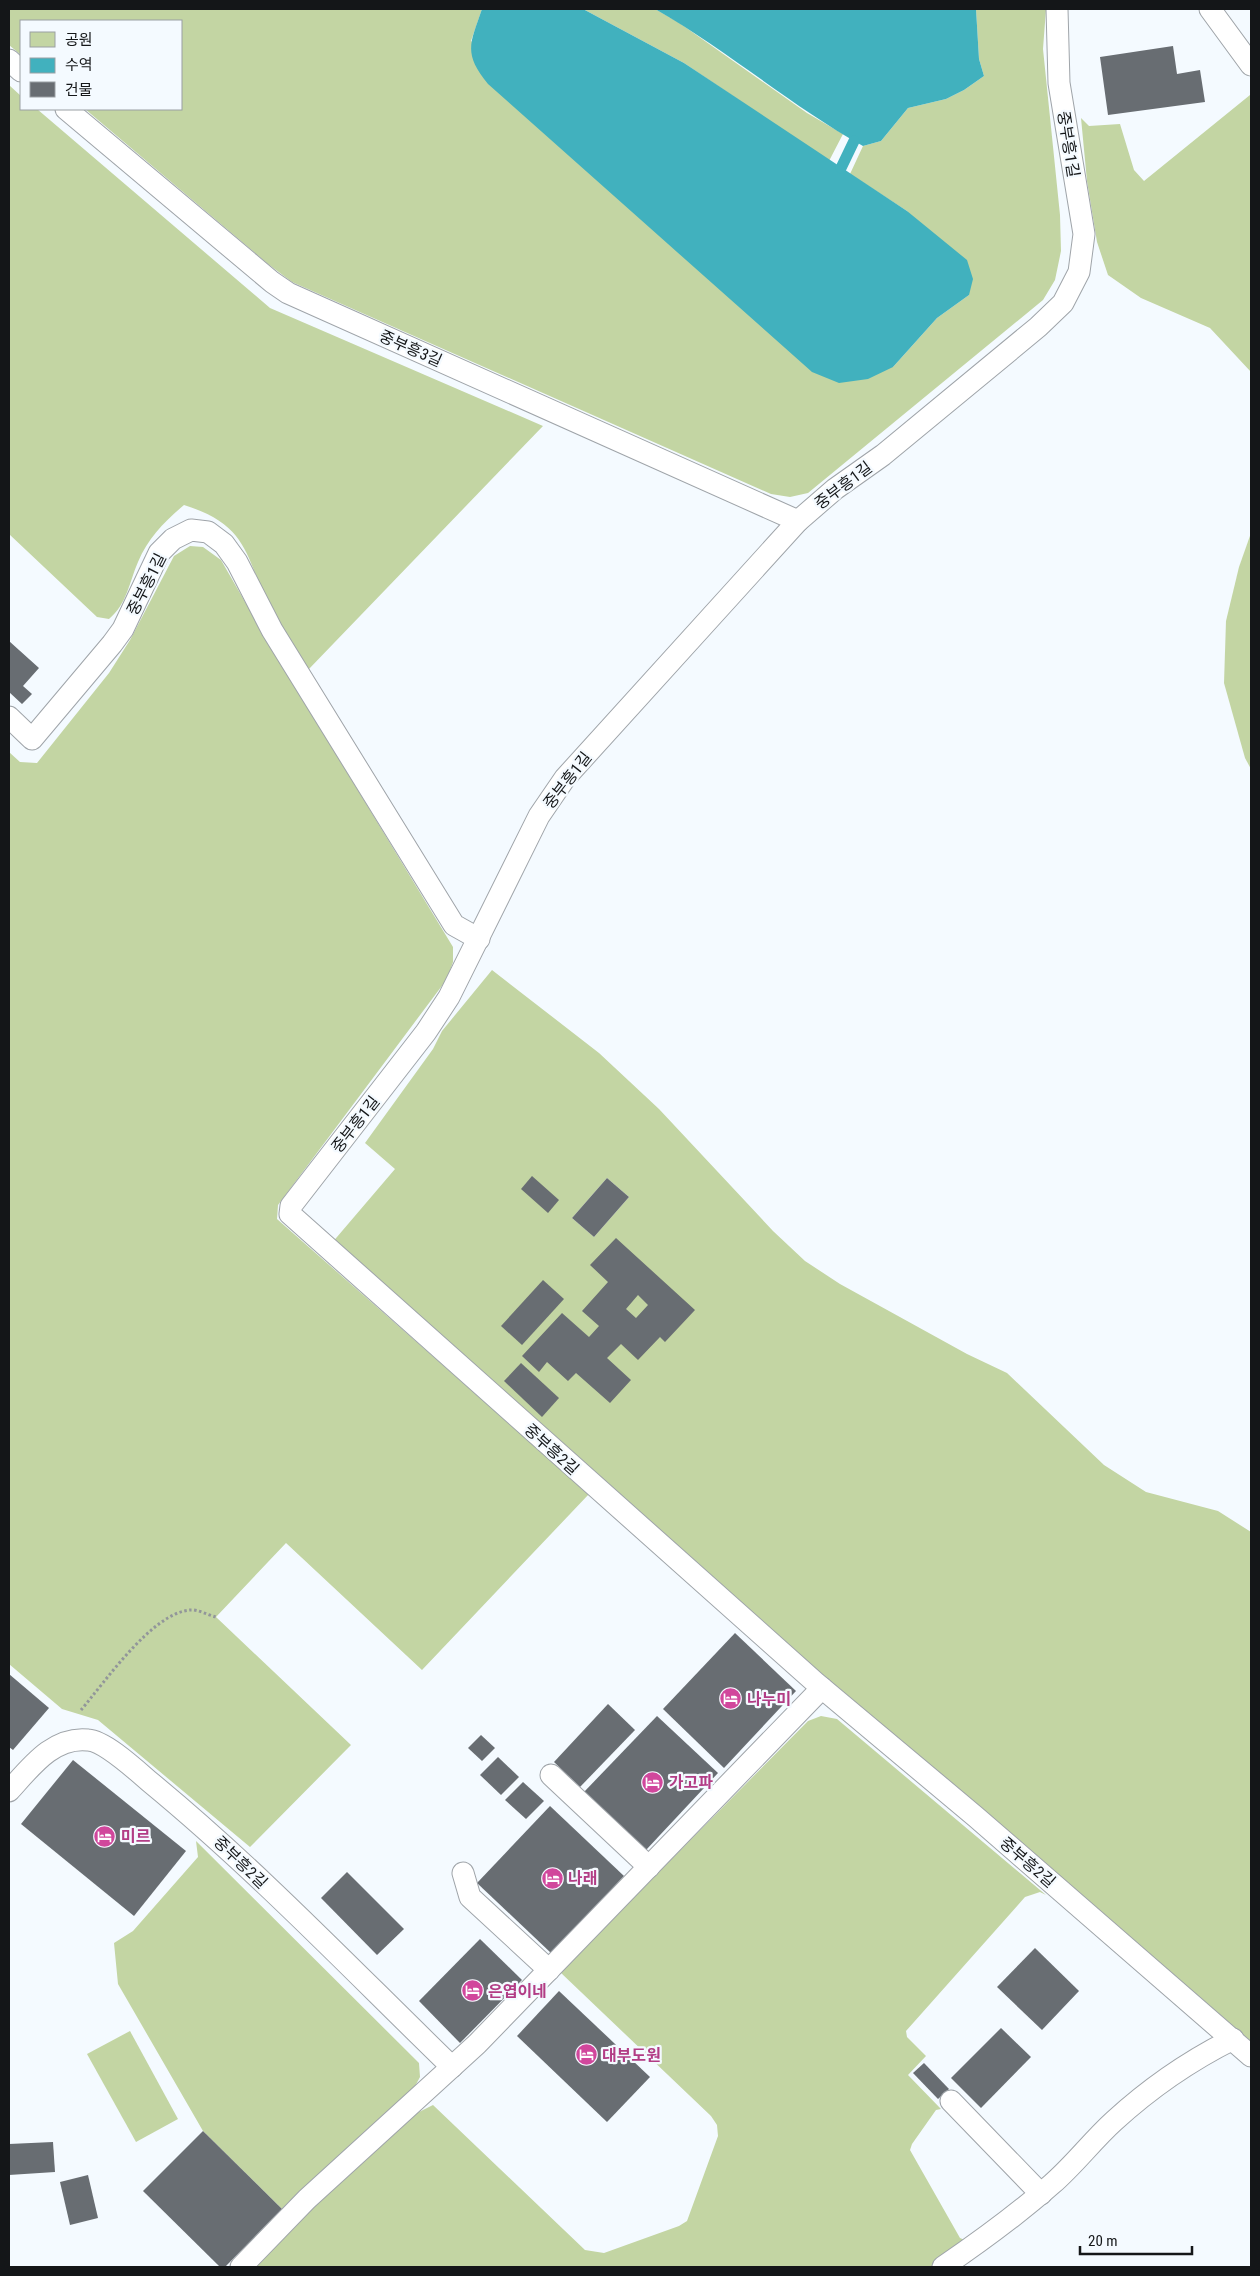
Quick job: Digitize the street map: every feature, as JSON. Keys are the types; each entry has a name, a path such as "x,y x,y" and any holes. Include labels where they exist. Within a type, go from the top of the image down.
{"lane":[{"name":"중부흥1길","path":"291,1206 426,1032 449,997 480,939 539,816 565,778 798,521 835,489 883,455 1038,328 1063,303 1079,272 1084,234 1060,83 1057,9"},
{"path":"1210,9 1251,65"},
{"path":"9,60 20,70"},
{"name":"중부흥3길","path":"67,110 272,282 288,293 798,521"},
{"name":"중부흥1길","path":"9,717 32,739 112,644 123,628 159,552 173,539 191,530 208,532 224,544 238,562 272,630 454,925 480,939"},
{"name":"중부흥2길","path":"291,1206 290,1214 822,1688 976,1817 1251,2056"},
{"path":"241,2267 307,2199 452,2067 549,1970 822,1688"},
{"name":"중부흥2길","path":"9,1791 43,1754 65,1742 89,1740 116,1754 203,1825 452,2067"},
{"path":"551,1775 649,1867"},
{"path":"463,1872 470,1897 549,1970"},
{"path":"943,2267 993,2233 1041,2194 1113,2122 1158,2084 1198,2056 1232,2040"},
{"path":"951,2101 1041,2194"}],"path":[{"path":"75,1716 140,1640 163,1619 190,1610 216,1617"}],"green space":[{"path":"9,9 482,9 471,41 893,367 937,318 969,295 907,211 850,174 863,146 881,141 908,108 946,99 964,90 984,76 979,59 976,9 1046,9 1043,49 1060,215 1061,251 1055,280 1043,300 808,493 790,497 771,494 292,282 268,264 86,110 182,110 182,20 20,20 20,54 9,45"},
{"path":"583,9 655,9 678,22 807,113 843,134 829,161 684,63"},
{"path":"9,85 20,95 20,110 38,110 270,308 543,426 308,670 272,611 243,546 222,523 206,513 184,505 164,524 142,553 124,600 109,619 97,617 9,534"},
{"path":"1250,95 1251,372 1210,328 1141,298 1108,275 1097,242 1087,181 1081,118 1089,126 1120,124 1134,170 1144,181"},
{"path":"1251,533 1251,769 1245,758 1224,683 1226,621 1239,567"},
{"path":"190,546 203,547 221,560 271,647 453,947 453,962 447,979 278,1205 277,1219 589,1494 422,1670 286,1543 216,1617 351,1745 250,1847 98,1720 62,1709 9,1664 9,752 20,762 37,763 109,673 130,640 174,556"},
{"path":"492,970 599,1053 659,1109 773,1231 805,1261 840,1284 967,1354 1007,1373 1104,1465 1146,1492 1218,1511 1251,1532 1251,2047 828,1684 331,1244 395,1169 365,1143 433,1049 442,1031","holes":["607,1178 629,1197 594,1237 572,1218"]},
{"path":"821,1716 837,1719 1046,1895 1040,1892 1025,1897 906,2031 907,2037 926,2056 908,2075 941,2109 936,2110 912,2144 910,2150 960,2238 967,2241 931,2267 251,2267 315,2203 417,2113 433,2105 585,2250 604,2253 679,2226 687,2221 718,2136 717,2125 711,2116 560,1972 808,1721"},
{"path":"196,1841 419,2063 420,2077 413,2090 282,2209 203,2131 118,1984 114,1943 133,1931 198,1857"},
{"path":"130,2031 178,2119 136,2142 87,2054"}],"water":[{"path":"482,9 583,9 684,63 907,211 967,260 973,279 969,295 937,318 893,367 868,379 839,383 812,372 488,84 475,64 471,48 474,31"},
{"path":"655,9 976,9 979,59 984,76 964,90 946,99 908,108 881,141 863,146 810,113 708,42"}],"building":[{"path":"1173,46 1177,74 1200,70 1205,102 1108,115 1100,57"},
{"path":"9,641 39,668 23,686 32,694 22,704 9,692"},
{"path":"532,1176 559,1200 548,1213 521,1189"},
{"path":"607,1178 629,1197 594,1237 572,1218"},
{"path":"616,1238 695,1310 665,1342 660,1337 638,1360 621,1344 607,1358 631,1380 610,1403 576,1373 568,1381 547,1362 539,1372 522,1356 562,1313 589,1337 599,1326 582,1311 608,1282 590,1265","holes":["638,1295 648,1305 636,1318 626,1309"]},
{"path":"543,1280 564,1299 522,1345 501,1326"},
{"path":"521,1363 559,1398 542,1417 504,1381"},
{"path":"735,1633 796,1691 724,1768 663,1709"},
{"path":"9,1674 49,1708 13,1750 9,1747"},
{"path":"608,1704 635,1730 580,1787 554,1762"},
{"path":"657,1716 718,1773 646,1850 584,1792"},
{"path":"481,1735 495,1748 482,1761 468,1748"},
{"path":"498,1757 519,1777 501,1795 480,1775"},
{"path":"73,1760 186,1851 134,1916 21,1824"},
{"path":"523,1782 544,1801 526,1819 505,1800"},
{"path":"550,1806 624,1876 551,1953 477,1883"},
{"path":"347,1872 404,1929 377,1955 321,1898"},
{"path":"480,1939 522,1980 460,2043 419,2001"},
{"path":"1035,1948 1079,1991 1042,2030 997,1987"},
{"path":"559,1991 650,2077 607,2122 517,2036"},
{"path":"1001,2028 1031,2057 981,2108 951,2078"},
{"path":"924,2063 949,2089 938,2099 913,2073"},
{"path":"203,2131 282,2209 225,2267 220,2267 143,2191"},
{"path":"53,2142 55,2172 9,2175 9,2144"},
{"path":"88,2175 98,2218 70,2225 60,2182"}],"waterway":[{"path":"841,168 854,141"}],"place":[{"name":"나누미","path":"731,1699"},
{"name":"가고파","path":"653,1782"},
{"name":"미르","path":"105,1836"},
{"name":"나래","path":"552,1878"},
{"name":"은엽이네","path":"472,1991"},
{"name":"대부도원","path":"586,2055"}]}
